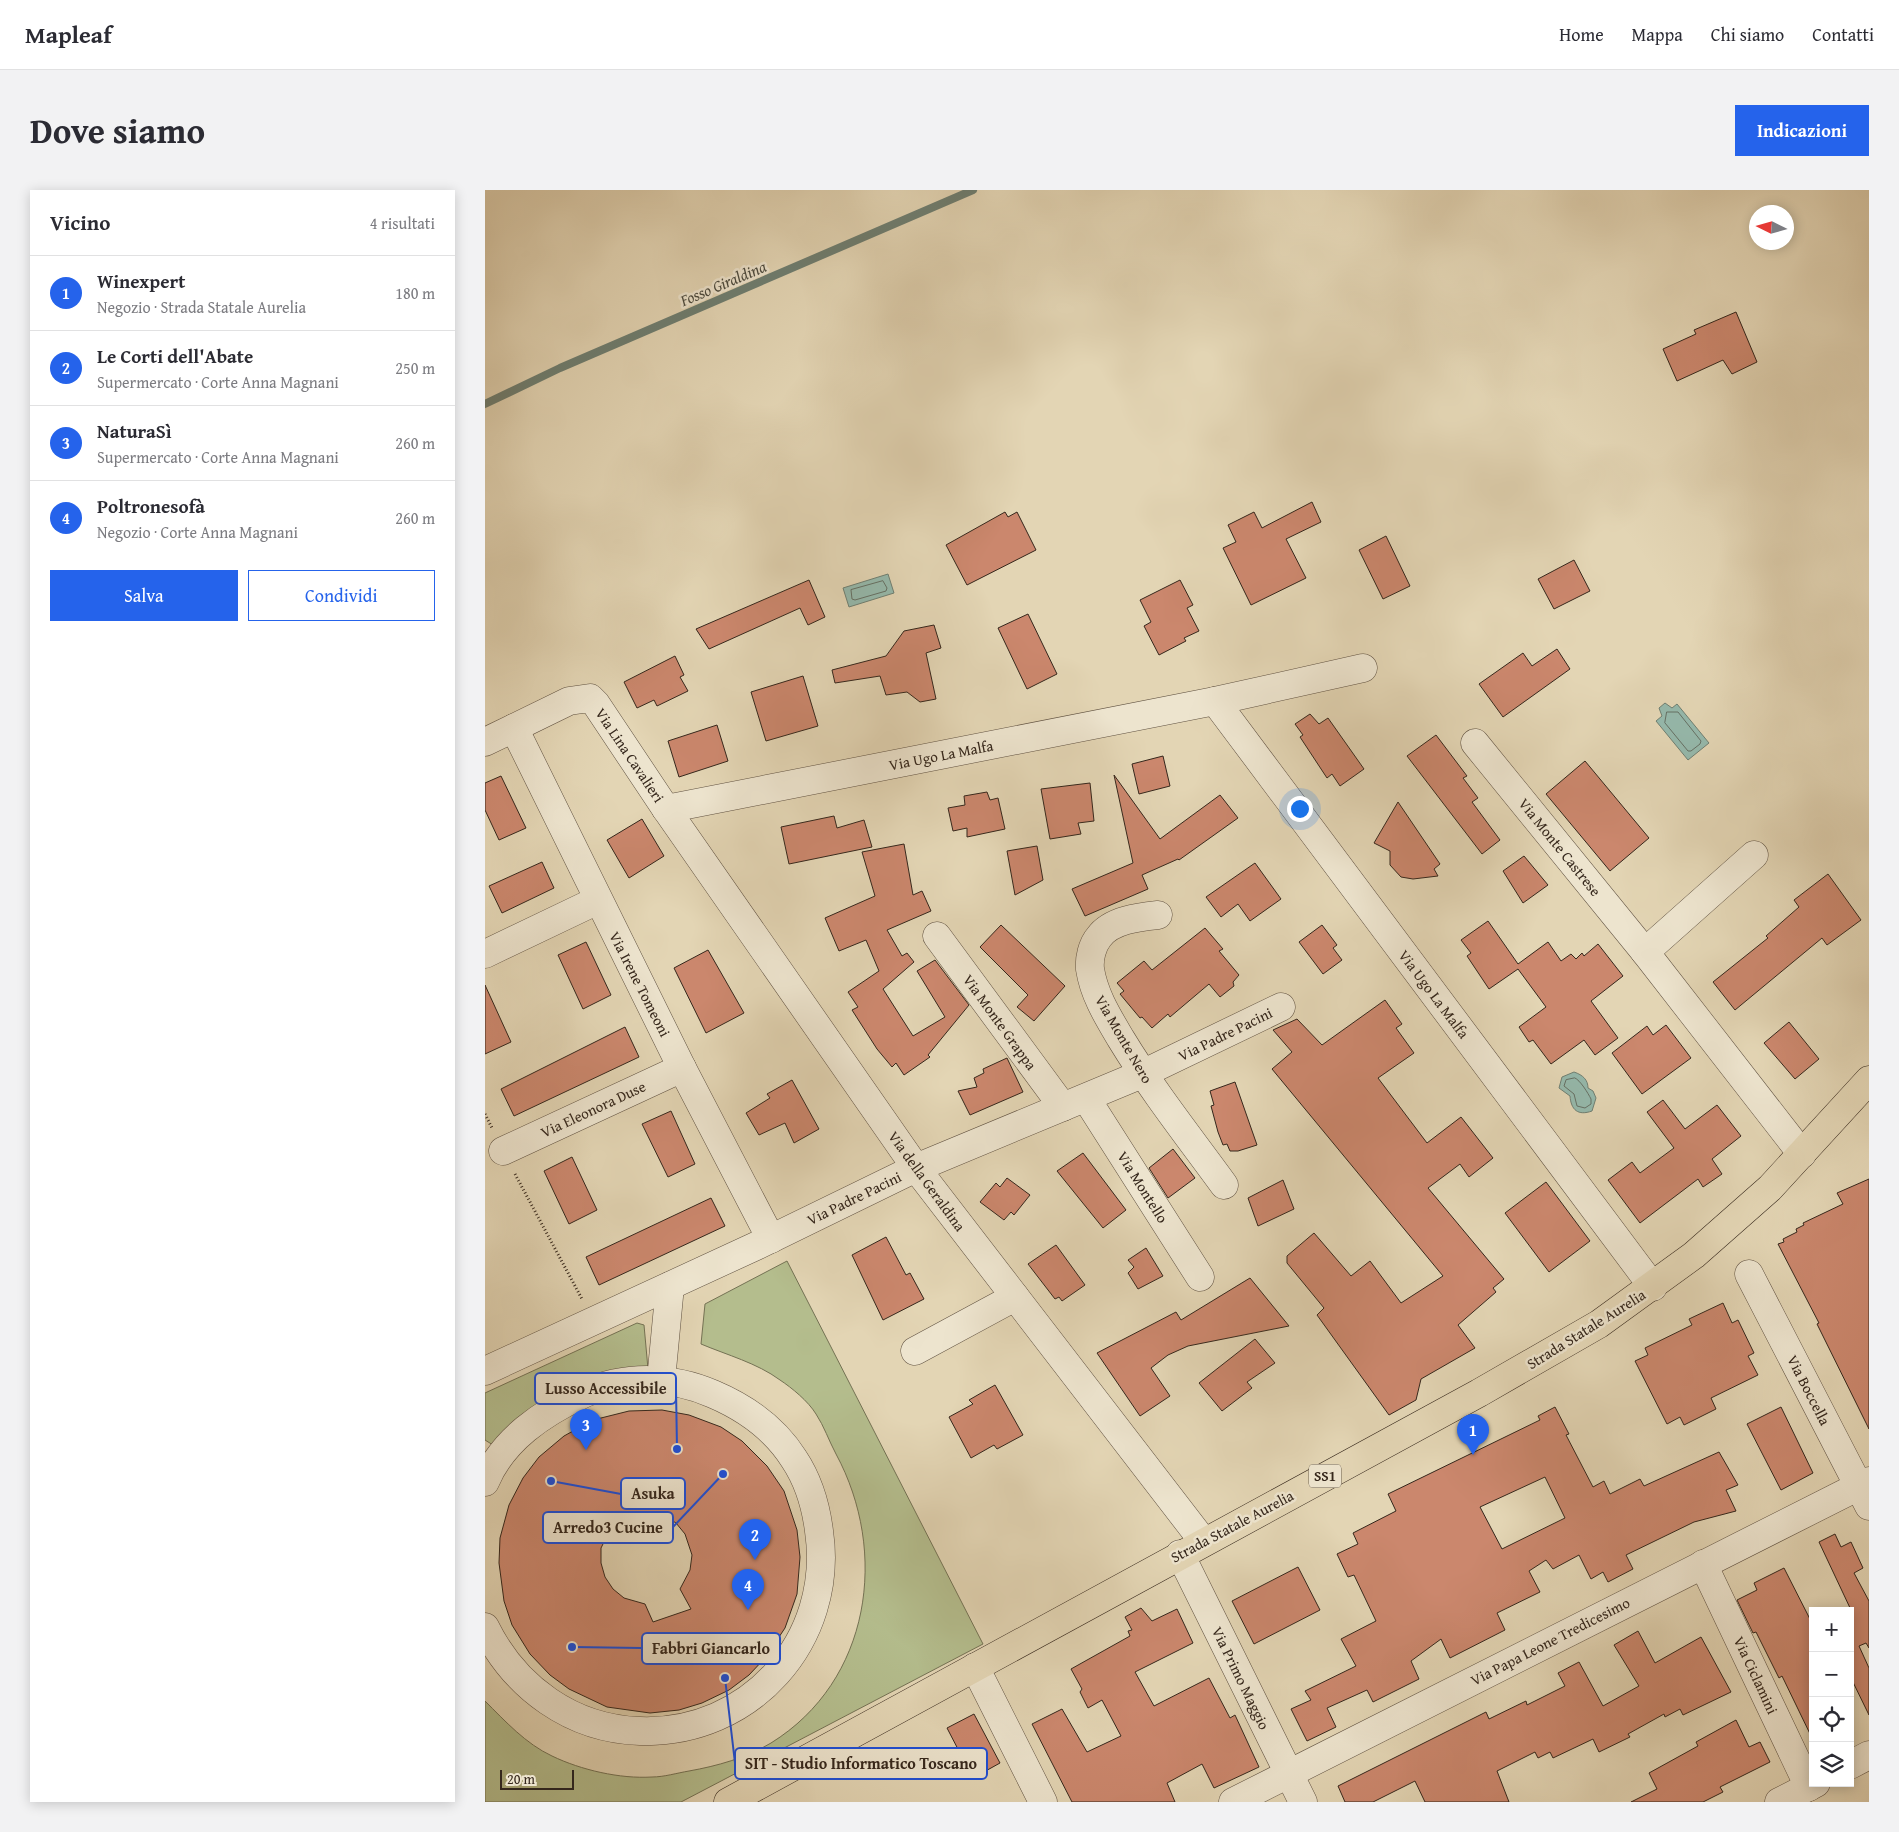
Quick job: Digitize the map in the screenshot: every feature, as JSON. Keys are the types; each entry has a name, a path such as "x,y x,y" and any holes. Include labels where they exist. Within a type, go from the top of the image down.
{"main road":[{"name":"Strada Statale Aurelia","path":"728,1802 1203,1541 1479,1393 1599,1324 1653,1287 1735,1220 1770,1188 1867,1090"}],"street":[{"name":"Via Ugo La Malfa","path":"666,809 1215,701 1363,668"},
{"name":"Via Lina Cavalieri","path":"485,742 569,702 590,698 601,710 666,809"},
{"name":"Via Ugo La Malfa","path":"1215,701 1653,1287"},
{"name":"Via Irene Tomeoni","path":"514,728 682,1068 771,1239"},
{"name":"Via Monte Castrese","path":"1475,743 1645,952 1802,1154"},
{"name":"Via della Geraldina","path":"666,809 916,1168 1203,1541"},
{"path":"1645,952 1754,855"},
{"path":"485,954 598,900"},
{"name":"Via Monte Nero","path":"1158,915 1140,916 1107,930 1097,938 1091,958 1091,972 1101,1003 1142,1074 1224,1185"},
{"name":"Via Monte Grappa","path":"937,936 1075,1102"},
{"name":"Via Padre Pacini","path":"485,1371 771,1239 916,1168 1142,1074 1281,1007"},
{"name":"Via Eleonora Duse","path":"503,1151 682,1068"},
{"name":"Via Montello","path":"1075,1102 1200,1277"},
{"name":"Via Boccella","path":"1749,1274 1866,1491"},
{"path":"661,1380 670,1286"},
{"path":"915,1351 1015,1297"},
{"path":"485,1627 517,1676 540,1697 572,1714 623,1730 679,1729 723,1714 759,1692 791,1657 811,1617 818,1595 822,1557 817,1518 802,1474 787,1450 757,1419 739,1407 705,1390 683,1383 639,1380 604,1386 563,1404 538,1420 513,1441 488,1468"},
{"name":"Via Papa Leone Tredicesimo","path":"1233,1802 1703,1564 1866,1491"},
{"name":"Via Primo Maggio","path":"1180,1554 1303,1802"},
{"name":"Via Ciclamini","path":"1703,1564 1809,1779"},
{"path":"975,1667 1043,1802"},
{"path":"1854,1763 1869,1755"},
{"path":"1779,1802 1809,1787"}],"path":[{"path":"485,1114 594,1321"}],"green space":[{"path":"787,1261 983,1644 681,1802 485,1802 485,1701 525,1739 542,1751 563,1761 601,1773 627,1777 657,1777 721,1764 771,1743 805,1717 831,1685 849,1650 861,1612 865,1572 862,1532 853,1492 822,1423 813,1409 795,1391 762,1369 701,1344 705,1304"},
{"path":"637,1323 644,1325 648,1369 493,1445 485,1440 485,1393"}],"water":[{"path":"888,574 894,593 849,607 843,588"},
{"path":"1665,703 1672,708 1677,704 1709,743 1688,760 1656,721 1662,716 1659,708"},
{"path":"1574,1072 1584,1078 1588,1088 1593,1091 1596,1098 1592,1111 1583,1113 1576,1111 1570,1096 1559,1088 1562,1077"}],"building":[{"path":"1736,312 1757,362 1732,374 1723,360 1677,381 1663,349 1696,334 1694,330"},
{"path":"1312,502 1321,522 1286,539 1306,578 1251,605 1223,548 1236,542 1228,525 1254,512 1262,528"},
{"path":"1005,512 1008,517 1017,512 1036,550 967,585 946,545"},
{"path":"1386,536 1410,586 1383,599 1359,550"},
{"path":"1574,560 1590,591 1554,609 1538,579"},
{"path":"809,580 825,617 808,625 800,608 709,649 696,629"},
{"path":"1180,580 1193,605 1187,608 1199,631 1184,638 1186,641 1159,655 1144,626 1151,622 1140,600"},
{"path":"1028,614 1057,674 1027,689 998,628"},
{"path":"934,625 941,648 926,653 936,699 920,702 907,692 886,695 880,676 835,683 832,670 886,656 904,631"},
{"path":"1557,649 1570,669 1503,717 1479,684 1523,653 1532,666"},
{"path":"675,656 684,675 680,677 688,691 657,706 654,700 637,708 624,682"},
{"path":"803,676 818,726 766,741 751,692"},
{"path":"1310,714 1319,724 1328,718 1364,769 1340,786 1332,774 1327,778 1300,737 1303,735 1295,724"},
{"path":"717,725 728,761 679,777 668,741"},
{"path":"1436,735 1467,776 1463,778 1478,798 1472,802 1500,840 1482,854 1407,756"},
{"path":"1163,756 1170,786 1139,794 1132,764"},
{"path":"1585,761 1649,838 1610,871 1546,794"},
{"path":"1114,775 1160,839 1220,795 1238,818 1179,860 1142,875 1148,889 1085,916 1072,889 1133,863"},
{"path":"501,776 526,828 499,840 485,810 485,783"},
{"path":"1090,783 1094,821 1078,823 1081,834 1050,839 1041,789"},
{"path":"987,792 990,800 998,798 1005,829 967,837 967,828 953,831 948,808 965,805 964,796"},
{"path":"1398,802 1440,864 1434,869 1438,876 1413,879 1401,877 1390,865 1390,851 1374,843"},
{"path":"834,816 837,828 864,820 872,847 789,864 781,827"},
{"path":"642,819 664,856 629,878 607,840"},
{"path":"904,844 913,895 922,891 931,911 887,930 902,956 907,953 914,962 883,989 913,1036 945,1017 917,971 935,960 969,1005 928,1055 930,1057 904,1075 896,1063 892,1067 877,1049 852,1010 858,1007 848,992 879,971 866,940 839,951 825,918 875,896 862,852"},
{"path":"1037,846 1043,880 1015,895 1007,851"},
{"path":"1524,856 1548,885 1523,903 1503,871"},
{"path":"542,862 554,888 502,913 489,886"},
{"path":"1255,863 1281,899 1250,921 1238,904 1221,917 1206,897"},
{"path":"1828,874 1861,920 1827,945 1822,938 1735,1010 1713,982 1768,938 1766,936 1799,907 1794,900"},
{"path":"1488,921 1518,964 1548,942 1561,961 1571,954 1576,959 1582,953 1584,956 1598,944 1623,976 1591,1001 1618,1038 1595,1055 1584,1040 1551,1064 1533,1040 1529,1042 1519,1027 1546,1007 1518,969 1489,989 1467,956 1471,953 1461,940"},
{"path":"1001,925 1065,986 1034,1021 1017,1007 1028,995 980,947"},
{"path":"1322,925 1337,945 1333,948 1342,960 1323,974 1299,942"},
{"path":"1205,928 1223,949 1219,951 1239,975 1233,982 1234,986 1220,997 1209,984 1170,1017 1168,1014 1152,1028 1142,1017 1140,1018 1120,994 1124,991 1117,983 1144,961 1152,970"},
{"path":"586,942 611,995 583,1009 558,955"},
{"path":"708,950 744,1013 706,1033 674,968"},
{"path":"485,985 511,1042 485,1054"},
{"path":"1385,1000 1402,1024 1396,1028 1414,1053 1378,1078 1427,1143 1461,1117 1493,1158 1469,1177 1460,1164 1428,1188 1504,1279 1493,1288 1496,1292 1458,1325 1475,1348 1421,1379 1416,1400 1389,1415 1317,1315 1324,1308 1287,1263 1287,1256 1314,1233 1351,1276 1370,1261 1401,1303 1443,1276 1272,1069 1292,1052 1273,1030 1297,1019 1322,1045"},
{"path":"1789,1022 1819,1059 1795,1079 1764,1043"},
{"path":"1666,1025 1691,1058 1642,1094 1612,1053 1647,1026 1653,1035"},
{"path":"625,1027 639,1057 514,1116 501,1089"},
{"path":"1007,1058 1023,1092 970,1115 958,1091 977,1087 974,1078 984,1073 983,1069"},
{"path":"792,1080 819,1129 794,1143 785,1123 759,1135 746,1113 770,1098 767,1094"},
{"path":"1235,1082 1257,1145 1238,1151 1230,1151 1227,1144 1223,1145 1218,1132 1211,1106 1214,1105 1210,1091"},
{"path":"1663,1100 1685,1129 1717,1105 1741,1136 1712,1159 1722,1174 1703,1187 1698,1179 1640,1223 1608,1180 1632,1162 1640,1173 1674,1148 1647,1112"},
{"path":"671,1111 695,1164 668,1177 642,1124"},
{"path":"1173,1149 1195,1178 1168,1198 1149,1168"},
{"path":"1083,1153 1126,1210 1103,1228 1057,1171"},
{"path":"572,1157 597,1210 569,1224 544,1171"},
{"path":"1007,1178 1030,1195 1014,1215 1011,1212 1004,1220 980,1202 996,1183 1000,1187"},
{"path":"1869,1179 1869,1429 1817,1324 1819,1323 1778,1244 1784,1242 1783,1239 1797,1232 1796,1229 1804,1225 1803,1223 1843,1204 1837,1193"},
{"path":"1283,1180 1294,1209 1258,1226 1248,1198"},
{"path":"1546,1182 1590,1241 1549,1272 1505,1213"},
{"path":"711,1198 725,1226 599,1285 586,1257"},
{"path":"886,1237 906,1275 910,1273 924,1299 883,1320 852,1255"},
{"path":"1056,1245 1085,1285 1062,1301 1059,1297 1055,1299 1028,1264"},
{"path":"1146,1248 1163,1276 1138,1289 1128,1273 1134,1267 1128,1260"},
{"path":"1250,1278 1289,1326 1188,1346 1168,1355 1151,1368 1170,1396 1140,1416 1097,1353 1176,1312 1181,1320"},
{"path":"1723,1303 1732,1323 1738,1320 1754,1353 1748,1356 1758,1375 1711,1398 1716,1409 1684,1425 1680,1417 1667,1424 1635,1361 1648,1355 1645,1348 1692,1325 1689,1319"},
{"path":"1255,1339 1275,1363 1247,1382 1252,1388 1222,1411 1199,1383"},
{"path":"995,1385 1023,1435 997,1449 994,1445 971,1458 949,1417 973,1404 969,1400"},
{"path":"1555,1407 1569,1434 1566,1435 1593,1487 1604,1481 1610,1494 1640,1479 1644,1486 1719,1452 1738,1485 1726,1490 1736,1511 1694,1522 1626,1555 1633,1569 1608,1582 1603,1572 1591,1579 1579,1555 1553,1569 1546,1560 1529,1571 1540,1592 1497,1613 1505,1630 1450,1658 1441,1639 1411,1661 1419,1679 1373,1702 1367,1690 1327,1708 1336,1727 1307,1741 1291,1709 1311,1700 1305,1691 1356,1666 1341,1639 1376,1621 1354,1575 1348,1577 1337,1554 1358,1544 1353,1533 1396,1511 1388,1494 1540,1420 1538,1416","holes":["1545,1477 1565,1518 1502,1549 1480,1507"]},
{"path":"1781,1407 1813,1473 1781,1490 1747,1424"},
{"path":"662,1410 689,1415 721,1427 742,1441 767,1466 784,1491 797,1530 800,1557 797,1594 785,1628 765,1658 749,1675 729,1690 702,1703 679,1710 650,1713 607,1707 569,1689 550,1675 530,1654 512,1625 504,1601 499,1563 500,1538 509,1505 523,1478 539,1457 564,1436 593,1420 629,1411","holes":["641,1512 663,1515 676,1523 685,1534 692,1555 690,1570 680,1589 691,1609 653,1622 645,1604 624,1598 613,1589 605,1577 601,1563 601,1548 611,1528 622,1519"]},
{"path":"1835,1534 1841,1547 1851,1542 1863,1568 1854,1573 1869,1601 1869,1648 1866,1643 1859,1646 1869,1668 1869,1715 1854,1684 1854,1607 1850,1607 1819,1542"},
{"path":"1298,1567 1320,1610 1254,1644 1232,1601"},
{"path":"1784,1568 1809,1617 1809,1732 1782,1676 1779,1678 1756,1632 1753,1633 1737,1600 1757,1590 1754,1583"},
{"path":"1141,1608 1152,1621 1177,1609 1193,1643 1135,1672 1154,1706 1209,1678 1230,1718 1235,1715 1259,1767 1214,1788 1202,1764 1167,1783 1175,1802 1072,1802 1032,1724 1062,1709 1087,1752 1121,1736 1102,1700 1088,1708 1080,1692 1082,1689 1071,1669 1130,1636 1128,1631 1132,1630 1125,1617"},
{"path":"1638,1631 1655,1663 1701,1637 1731,1692 1683,1715 1680,1709 1665,1717 1664,1714 1628,1734 1630,1737 1599,1752 1593,1739 1553,1758 1550,1752 1538,1758 1535,1752 1497,1771 1509,1802 1425,1802 1415,1781 1373,1802 1345,1802 1338,1786 1486,1712 1489,1719 1526,1701 1527,1705 1565,1686 1558,1673 1579,1662 1603,1706 1639,1686 1614,1645"},
{"path":"974,1714 1000,1763 973,1778 947,1728"},
{"path":"1736,1720 1749,1747 1760,1742 1770,1762 1720,1787 1723,1792 1703,1802 1631,1802 1657,1789 1649,1773 1698,1746 1696,1742"}],"waterway":[{"name":"Fosso Giraldina","path":"485,404 560,368 973,190"}],"place":[{"name":"Lusso Accessibile","path":"677,1449"},
{"name":"NaturaSì","path":"586,1450"},
{"name":"Winexpert","path":"1473,1455"},
{"name":"Arredo3 Cucine","path":"723,1474"},
{"name":"Asuka","path":"551,1481"},
{"name":"Le Corti dell'Abate","path":"755,1560"},
{"name":"Poltronesofà","path":"748,1610"},
{"name":"Fabbri Giancarlo","path":"572,1647"},
{"name":"SIT - Studio Informatico Toscano","path":"725,1678"}]}
